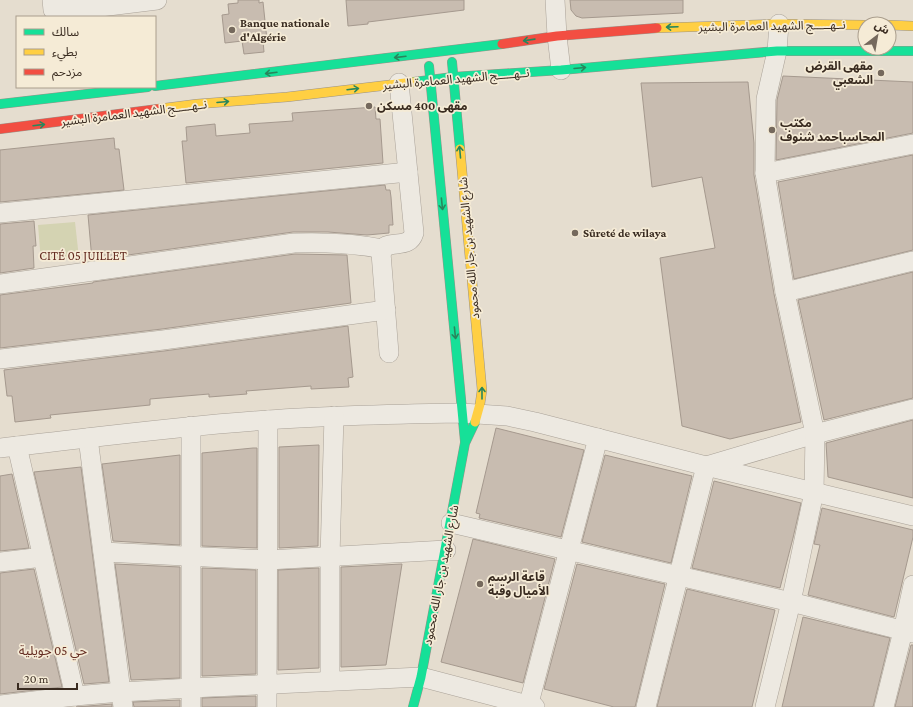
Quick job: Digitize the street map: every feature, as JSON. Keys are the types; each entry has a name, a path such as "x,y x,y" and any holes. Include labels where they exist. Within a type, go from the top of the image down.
{"main road":[{"name":"نــهـــــج الشهيد العمامرة البشير","path":"156,86 428,54 557,36 659,28 779,24 857,25"},
{"path":"897,25 913,26"},
{"name":"شارع الشهيد بن جار الله محمود","path":"413,707 421,677 471,413 482,390 451,51"},
{"name":"نــهـــــج الشهيد العمامرة البشير","path":"0,129 197,104 287,97 454,77 561,70 777,51 913,51"},
{"name":"شارع الشهيد بن جار الله محمود","path":"428,54 471,413 465,443"},
{"name":"نــهـــــج الشهيد العمامرة البشير","path":"0,104 139,88"}],"street":[{"path":"52,0 53,10 92,8 157,0"},
{"path":"555,0 561,70"},
{"path":"765,707 791,602 814,492 815,434 786,292 765,173 766,99 777,51 779,24"},
{"path":"0,284 294,243 338,243 383,249 390,245 405,244 413,238 414,228 399,83"},
{"path":"765,173 913,144"},
{"path":"0,213 408,172"},
{"path":"383,249 381,257 389,353"},
{"path":"786,292 913,261"},
{"path":"0,359 163,340 386,310"},
{"path":"706,466 815,434 913,409"},
{"path":"75,696 43,557 8,447 191,426 268,420 334,416 471,413 507,416 521,419 913,516"},
{"path":"330,681 330,557 334,416"},
{"path":"267,707 268,420"},
{"path":"191,426 191,707"},
{"path":"88,438 122,700"},
{"path":"0,705 75,696 122,700 191,688 421,677 531,706 598,438"},
{"path":"646,707 706,466"},
{"path":"450,524 791,602 908,632"},
{"path":"103,552 268,560 446,550"},
{"path":"0,562 43,557"},
{"path":"884,707 908,632 913,585"}],"green space":[{"path":"75,222 79,258 41,261 38,225"}],"building":[{"path":"238,0 259,0 259,3 263,2 267,40 263,41 264,52 244,54 242,41 225,43 222,15 229,14 228,4 238,3"},
{"path":"346,0 464,0 464,10 368,22 368,24 348,26"},
{"path":"570,0 683,0 683,13 582,18 576,16 571,10"},
{"path":"783,76 913,82 913,133 776,160 777,100"},
{"path":"748,82 754,143 754,175 774,294 801,422 730,439 682,426 660,258 715,248 702,177 652,187 641,83"},
{"path":"375,107 376,119 380,119 383,163 186,183 182,141 187,141 186,127 215,124 216,136 250,133 249,124 293,121 292,113"},
{"path":"114,138 115,149 119,149 124,190 0,202 0,150"},
{"path":"913,155 913,250 794,279 778,182"},
{"path":"385,185 386,190 390,190 391,197 393,225 389,225 389,233 367,235 328,232 293,232 92,260 88,215"},
{"path":"34,221 36,246 33,246 34,268 0,273 0,224"},
{"path":"295,254 347,255 351,303 162,329 0,348 0,295"},
{"path":"913,272 913,398 824,420 798,300"},
{"path":"348,326 353,377 348,378 349,387 311,389 311,386 246,391 247,394 209,397 209,394 150,399 150,405 50,415 51,418 15,422 12,396 7,396 4,370 164,351"},
{"path":"913,420 913,498 828,477 826,443"},
{"path":"496,428 584,450 561,537 479,518 480,514 476,513"},
{"path":"319,445 318,546 279,548 279,447"},
{"path":"257,448 257,548 202,546 202,453"},
{"path":"180,455 180,545 113,541 102,464"},
{"path":"605,455 692,476 671,563 582,542"},
{"path":"81,467 109,682 84,684 34,472"},
{"path":"12,474 29,548 0,551 0,476"},
{"path":"714,481 801,503 780,588 692,568"},
{"path":"822,508 913,530 913,537 894,617 808,595 820,545 814,544"},
{"path":"473,539 555,559 523,683 441,662"},
{"path":"115,564 180,567 180,678 131,680"},
{"path":"402,564 386,665 341,667 341,567"},
{"path":"577,564 665,584 635,707 614,707 544,689"},
{"path":"202,568 256,570 256,674 202,676"},
{"path":"319,568 319,668 278,670 278,570"},
{"path":"34,569 62,687 0,694 0,573"},
{"path":"687,589 775,610 752,707 657,707"},
{"path":"803,617 890,638 873,707 782,707"},
{"path":"911,645 913,645 913,707 895,707"},
{"path":"256,696 256,707 202,707 202,698"},
{"path":"180,700 180,707 134,707 133,702"},
{"path":"112,704 112,707 76,707"}],"traffic: fast":[{"path":"156,86 502,44"},
{"path":"414,82 453,77 561,70 777,51 913,51"},
{"path":"452,62 460,149"},
{"path":"429,66 465,441"},
{"path":"0,104 139,88"},
{"path":"413,707 421,677 465,443 475,422"}],"traffic: slow":[{"path":"657,28 779,24 857,25"},
{"path":"897,25 913,26"},
{"path":"158,109 197,104 287,97 414,82"},
{"path":"460,149 482,390 475,422"}],"traffic: jam":[{"path":"502,44 557,36 657,28"},
{"path":"0,129 158,109"}],"place":[{"name":"Banque nationale d'Algérie","path":"232,30"},
{"name":"مقهى القرض الشعبي","path":"881,73"},
{"name":"مقهى 400 مسكن","path":"369,106"},
{"name":"مكتب المحاسباحمد شنوف","path":"772,130"},
{"name":"Sûreté de wilaya","path":"575,233"},
{"name":"قاعة الرسم الأميال وقبة","path":"480,584"}],"district":[{"name":"CITÉ 05 JUILLET","path":"83,255"},
{"name":"حي 05 جويلية","path":"53,650"}]}
